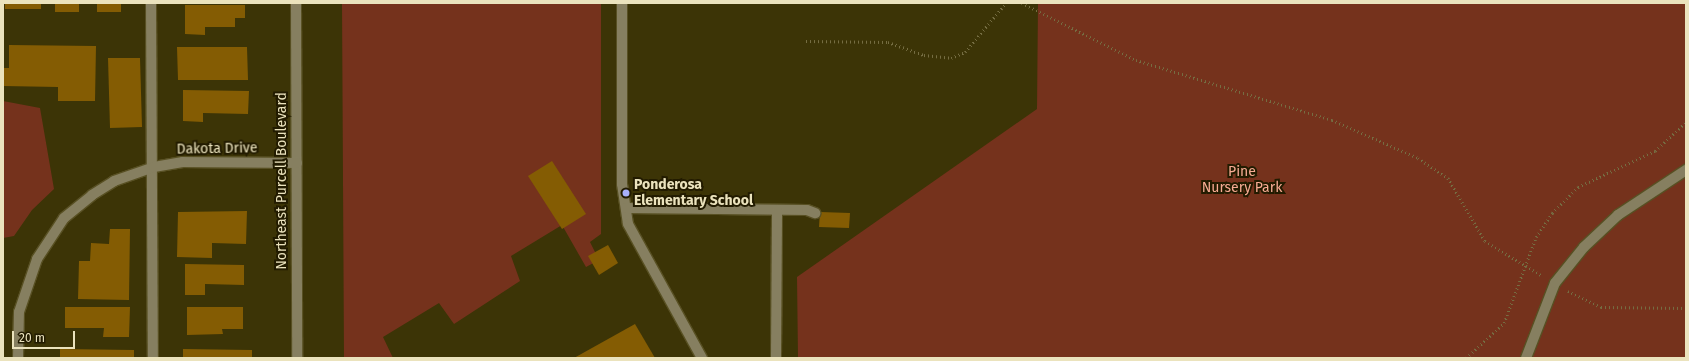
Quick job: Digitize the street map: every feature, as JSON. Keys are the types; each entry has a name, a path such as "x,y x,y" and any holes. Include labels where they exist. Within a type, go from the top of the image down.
{"street":[{"path":"151,3 154,167 153,358"},
{"name":"Northeast Purcell Boulevard","path":"296,3 297,358"},
{"path":"622,3 622,184 626,208 631,230 702,358"},
{"name":"Dakota Drive","path":"18,358 18,312 37,259 64,218 114,181 154,167 183,162 296,163"},
{"path":"1526,358 1556,283 1584,246 1618,215 1686,170"},
{"path":"626,208 807,210 815,213"},
{"path":"776,358 777,210"}],"path":[{"path":"806,41 888,42 924,55 951,58 970,48 1006,3"},
{"path":"1022,3 1136,60 1332,120 1418,158 1448,178 1485,241 1526,267 1601,307 1686,308"},
{"path":"1466,358 1504,323 1541,226 1578,187 1655,151 1686,122"}],"green space":[{"path":"342,3 601,3 601,234 590,242 599,260 586,267 562,225 511,256 520,281 454,324 439,303 383,337 393,358 344,358"},
{"name":"Pine Nursery Park","path":"1038,3 1686,3 1686,358 798,358 797,277 1037,109"},
{"path":"3,101 40,108 54,189 32,210 14,236 3,238"}],"building":[{"path":"5,3 41,3 41,9 5,9"},
{"path":"55,3 79,3 79,12 55,12"},
{"path":"97,3 121,3 121,12 97,12"},
{"path":"185,5 245,5 245,18 235,18 235,27 205,27 205,35 185,34"},
{"path":"9,45 96,46 95,101 58,101 58,87 3,86 3,68 9,68"},
{"path":"177,47 247,47 248,80 178,80"},
{"path":"108,58 140,58 142,127 110,128"},
{"path":"183,90 249,91 248,114 203,113 203,122 183,121"},
{"path":"552,161 586,214 562,229 528,176"},
{"path":"247,211 246,244 212,243 212,258 177,257 178,212"},
{"path":"820,212 850,213 849,228 819,227"},
{"path":"110,229 130,229 129,300 78,299 79,261 90,261 91,243 109,244"},
{"path":"608,245 618,263 599,275 588,256"},
{"path":"185,264 244,265 244,285 205,284 205,295 185,295"},
{"path":"65,307 130,307 129,337 103,337 104,328 65,328"},
{"path":"187,307 243,307 243,329 222,329 223,334 187,335"},
{"path":"635,324 655,358 574,358"},
{"path":"60,349 134,350 134,358 60,358"},
{"path":"183,349 252,350 252,358 183,358"}],"place":[{"name":"Ponderosa Elementary School","path":"626,193"}]}
